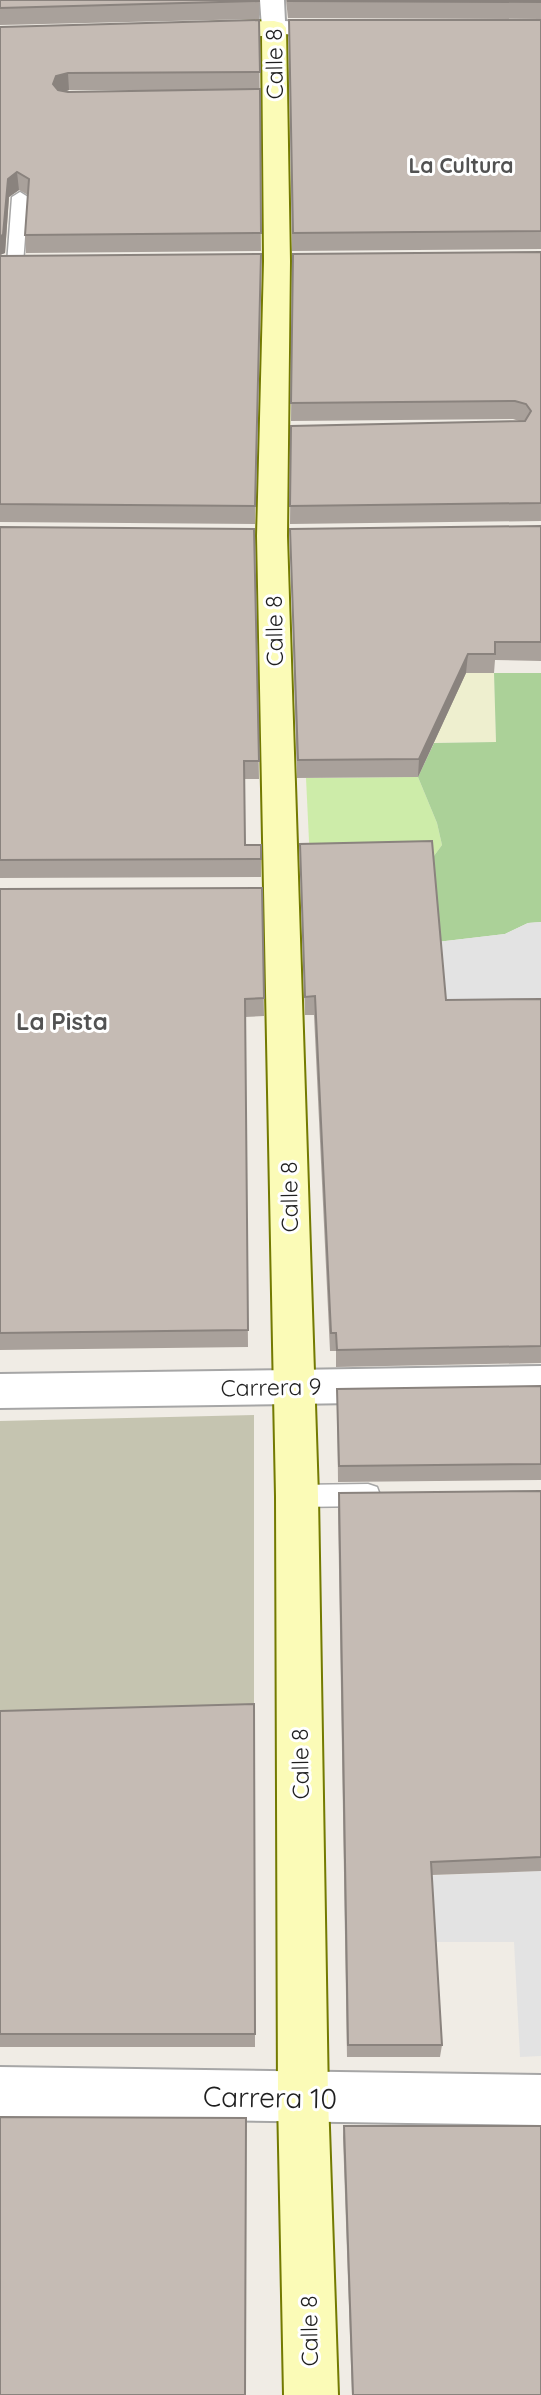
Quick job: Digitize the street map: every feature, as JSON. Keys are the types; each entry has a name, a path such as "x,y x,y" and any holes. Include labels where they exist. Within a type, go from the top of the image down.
{"main road":[{"path":"178,30 273,14"},
{"name":"Calle 8","path":"273,14 261,99 277,261 288,433 272,536 266,892 297,1496 303,2098 311,2395"}],"street":[{"path":"273,14 335,29"},
{"path":"7,264 42,264"},
{"name":"Carrera 9","path":"0,1391 541,1383"},
{"name":"Carrera 10","path":"0,2092 541,2100"}],"lane":[{"path":"7,264 20,197"},
{"path":"297,1496 392,1495"}],"shaded area":[{"path":"433,673 494,673 496,742 418,743"},
{"path":"541,922 541,1166 394,1064 437,942 505,934 528,923"},
{"path":"254,1415 254,1719 0,1725 0,1421"},
{"path":"541,1871 541,2056 520,2057 514,1942 345,1942 344,1879"}],"green space":[{"path":"494,673 541,673 541,922 528,923 505,934 437,942 431,860 442,845 437,823 418,777 434,743 496,742"},
{"path":"418,777 437,823 442,845 431,860 310,862 306,778"}],"building":[{"path":"0,0 259,0 259,1 0,8"},
{"path":"541,0 541,2 288,1"},
{"path":"259,20 260,72 68,73 56,76 53,84 58,90 68,92 260,89 261,233 25,235 29,179 17,172 8,179 3,235 0,236 0,27"},
{"path":"289,20 541,20 541,231 293,233"},
{"path":"541,252 541,503 290,506 291,426 525,421 531,411 526,404 515,401 291,403 293,254"},
{"path":"261,254 255,506 0,504 0,256"},
{"path":"541,526 541,642 495,642 495,654 468,654 419,759 298,760 290,529"},
{"path":"0,527 254,529 259,761 244,761 245,845 261,845 261,859 0,860"},
{"path":"432,841 446,1000 541,999 541,1346 337,1350 336,1333 331,1333 315,996 305,997 300,844"},
{"path":"262,888 264,998 245,999 248,1330 0,1333 0,889"},
{"path":"541,1386 541,1464 339,1466 337,1389"},
{"path":"541,1491 541,1857 431,1862 442,2045 348,2045 339,1493"},
{"path":"254,1704 255,2034 0,2034 0,1711"},
{"path":"0,2117 246,2118 245,2395 0,2395"},
{"path":"344,2126 541,2126 541,2395 353,2395"}],"district":[{"name":"La Cultura","path":"461,165"},
{"name":"La Pista","path":"62,1021"}]}
